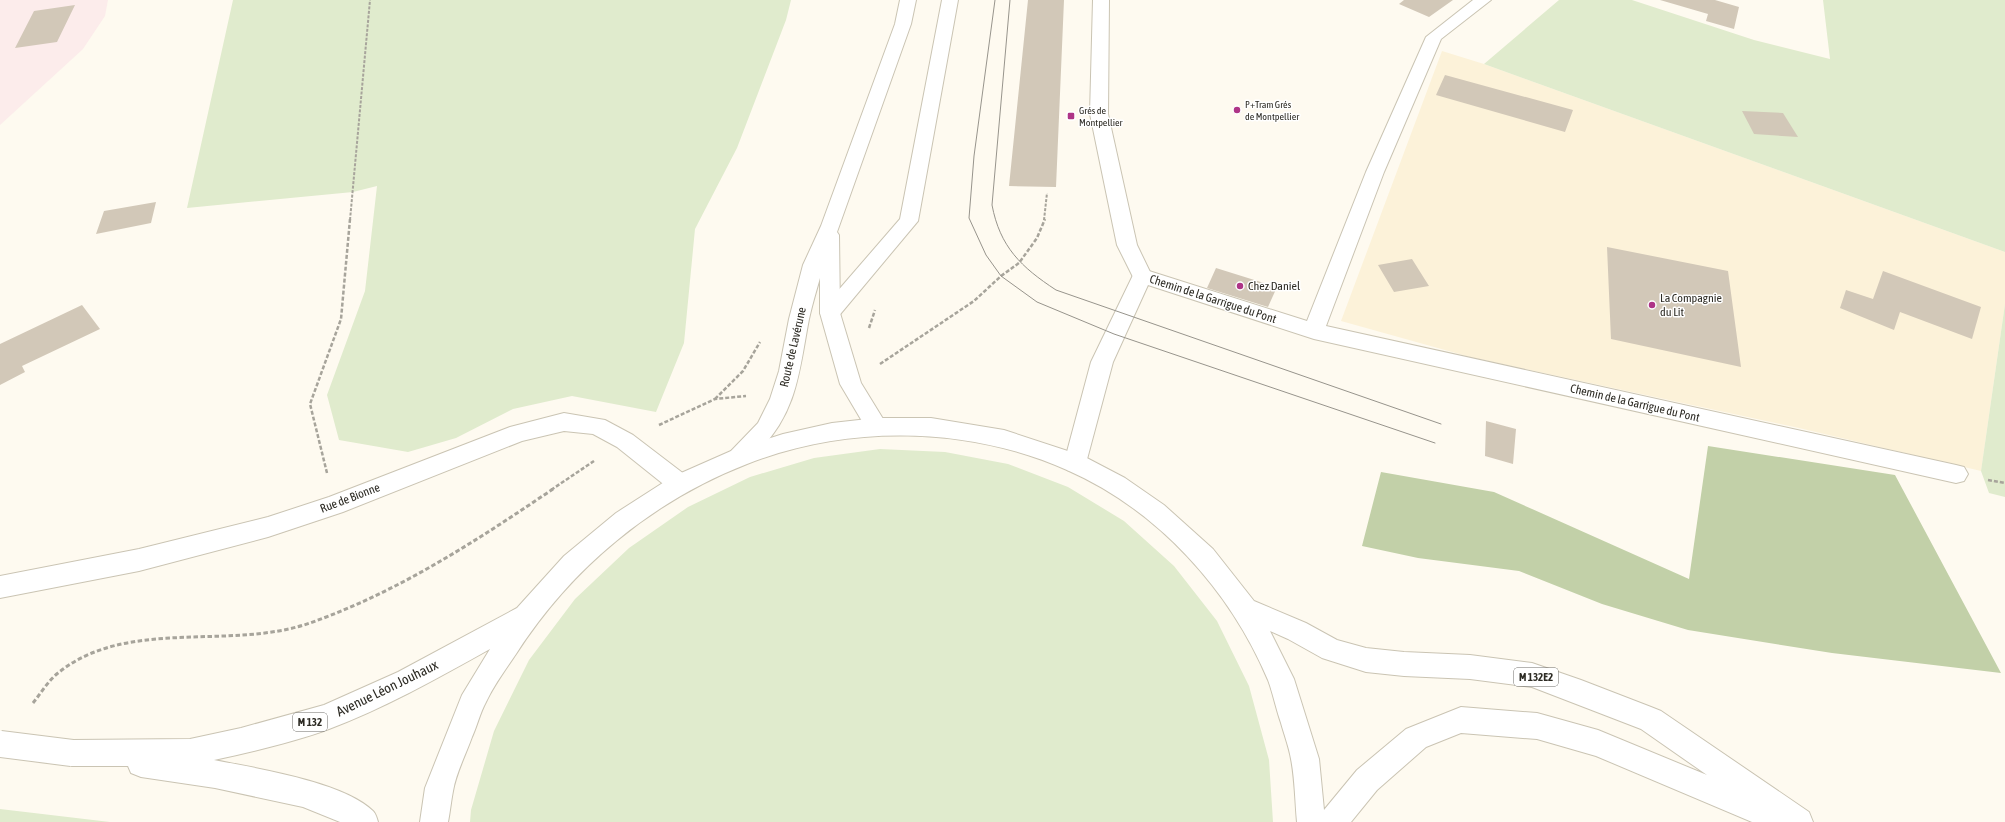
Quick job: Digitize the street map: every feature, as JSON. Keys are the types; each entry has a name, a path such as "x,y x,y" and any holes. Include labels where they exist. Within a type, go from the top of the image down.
{"main road":[{"name":"Route de Lavérune","path":"739,457 766,429 783,393 790,371 799,319 813,265 830,226 903,24 908,0"},
{"path":"830,313 909,221 950,0"},
{"path":"1101,0 1099,114 1127,245 1142,276"},
{"path":"1314,331 1375,172 1434,37 1483,0"},
{"name":"Route de Lavérune","path":"830,226 830,313 850,384 877,427"},
{"name":"Chemin de la Garrigue du Pont","path":"1075,463 1102,362 1142,276 1314,331 1956,474"},
{"name":"Rue de Bionne","path":"0,588 139,560 268,527 335,505 518,433 564,422 597,426 625,441 680,484"},
{"path":"434,822 439,788 475,695 527,615 579,558 624,520 680,484 739,457 783,443 832,432 877,427 931,427 1004,439 1075,463 1116,485 1156,512 1204,556 1245,609 1281,679 1305,759 1311,822"},
{"name":"M 132E2","path":"1245,609 1297,632 1331,650 1366,660 1404,664 1470,667 1532,675 1581,692 1651,720 1799,822"},
{"name":"Avenue Léon Jouhaux","path":"72,753 190,752 241,741 327,717 408,681 527,615"},
{"path":"1333,822 1367,780 1416,738 1462,720 1537,726 1598,743 1785,822"},
{"name":"Avenue Léon Jouhaux","path":"0,744 215,774 302,793 345,808 364,822"}],"path":[{"path":"335,505 310,404 341,319 370,0"},
{"path":"850,384 974,301 1001,276 1019,263 1037,238 1044,221 1046,215 1047,192"},
{"path":"33,703 59,672 87,654 124,644 155,640 258,635 315,622 377,596 474,540 625,441 715,399 783,393"}],"shaded area":[{"path":"0,0 108,0 105,16 83,49 0,125"},
{"path":"1442,51 1484,64 2005,252 2005,304 1981,471 1799,428 1470,357 1341,321"}],"green space":[{"path":"233,0 791,0 786,20 737,148 695,229 684,343 656,412 572,396 513,409 456,438 408,452 339,440 327,395 365,291 377,186 353,192 187,208"},
{"path":"1559,0 1632,0 1754,40 1830,59 1823,0 2005,0 2005,252 1484,64"},
{"path":"2005,304 2005,497 1989,493 1981,471"},
{"path":"1708,446 1895,475 2001,673 1832,653 1688,630 1602,604 1519,571 1418,558 1362,546 1381,472 1494,492 1689,579"},
{"path":"880,449 945,452 1008,464 1068,487 1124,521 1174,566 1217,621 1249,686 1269,760 1273,822 470,822 471,810 494,731 529,660 575,599 629,548 688,507 750,477 814,458"},
{"path":"0,809 110,822 0,822"}],"building":[{"path":"1028,0 1064,0 1056,187 1009,186"},
{"path":"1404,0 1453,0 1429,17 1399,4"},
{"path":"1660,0 1715,0 1739,7 1734,29 1706,21 1708,14"},
{"path":"75,5 57,42 15,48 34,11"},
{"path":"1445,75 1573,110 1565,132 1436,95"},
{"path":"1742,111 1783,113 1798,137 1754,134"},
{"path":"156,202 151,223 96,234 104,211"},
{"path":"1607,247 1728,271 1741,367 1611,339"},
{"path":"1412,259 1429,286 1394,292 1378,265"},
{"path":"1216,268 1277,287 1268,307 1207,288"},
{"path":"1883,271 1981,307 1972,339 1900,312 1894,330 1840,308 1846,290 1873,299"},
{"path":"82,305 100,329 22,366 25,372 0,385 0,344"},
{"path":"1486,421 1516,429 1513,464 1485,456"}],"tram line":[{"path":"995,0 974,156 969,218 986,255 1001,276 1037,302 1114,334 1435,443"},
{"path":"1010,0 992,205 1000,233 1014,255 1022,264 1056,290 1441,424"}],"place":[{"name":"P+Tram Grés de Montpellier","path":"1237,110"},
{"name":"Grés de Montpellier","path":"1071,116"},
{"name":"Chez Daniel","path":"1240,286"},
{"name":"La Compagnie du Lit","path":"1652,305"}]}
